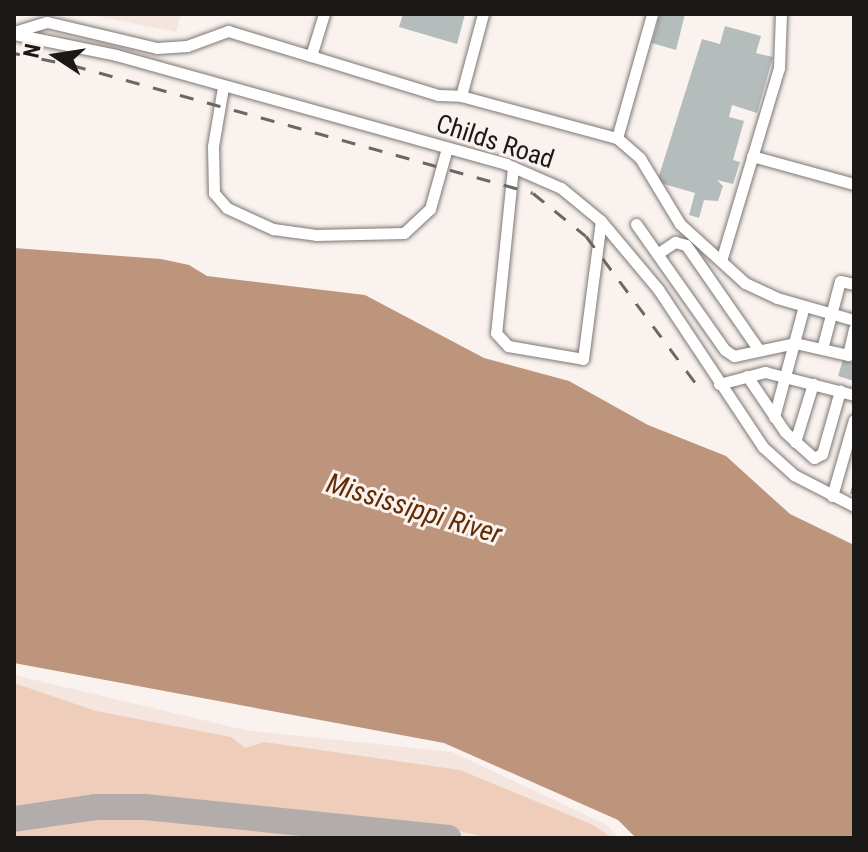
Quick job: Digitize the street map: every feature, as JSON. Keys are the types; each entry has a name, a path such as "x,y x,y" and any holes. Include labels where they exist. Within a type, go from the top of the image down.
{"street":[{"path":"311,56 324,14"},
{"path":"461,96 483,14"},
{"path":"617,138 652,14"},
{"path":"721,261 779,68 781,14"},
{"path":"14,33 47,22 157,48 187,46 228,31 438,95 461,96 617,138 640,158 680,224 745,283 804,306 854,320"},
{"name":"Childs Road","path":"14,33 116,55 447,148 513,167 561,188 601,221 658,289 763,447 794,475 854,506"},
{"path":"223,87 212,155 214,193 227,208 273,229 316,235 404,233 430,209 447,148"},
{"path":"752,156 854,184"},
{"path":"513,167 496,333 508,346 583,359 601,221"},
{"path":"636,224 725,350 734,356 795,343 848,355 854,329"},
{"path":"657,254 675,242 686,245 759,350"},
{"path":"822,349 840,281 854,284"},
{"path":"668,304 684,292"},
{"path":"774,417 804,306"},
{"path":"719,384 765,372 854,395"},
{"path":"747,376 774,417 795,442 814,458 822,454 840,391"},
{"path":"795,442 813,384"},
{"path":"832,496 854,420"}],"shaded area":[{"path":"85,14 181,14 176,32"},
{"path":"14,675 245,730 452,752 607,825 618,838 14,838"},
{"path":"14,683 96,711 231,737 245,748 264,742 460,770 591,824 613,838 488,838 431,824 141,795 14,806"},
{"path":"150,818 358,838 14,838 14,830 79,820"}],"water":[{"name":"Mississippi River","path":"14,248 161,259 189,265 207,276 365,295 484,358 569,381 648,425 726,456 790,514 854,545 854,838 636,838 618,820 444,743 14,663"}],"building":[{"path":"403,14 465,14 457,44 399,27"},
{"path":"660,14 685,14 676,50 652,43"},
{"path":"725,26 761,36 756,53 773,57 757,113 732,105 729,117 744,121 733,160 740,162 733,184 717,180 723,186 718,201 704,200 699,218 689,215 695,193 657,182 702,39 720,44"},
{"path":"843,360 854,363 854,381 838,376"}],"taxiway":[{"path":"14,819 95,807 145,807 448,838"}],"railway":[{"path":"14,53 72,65 533,193 586,236 698,386"}]}
